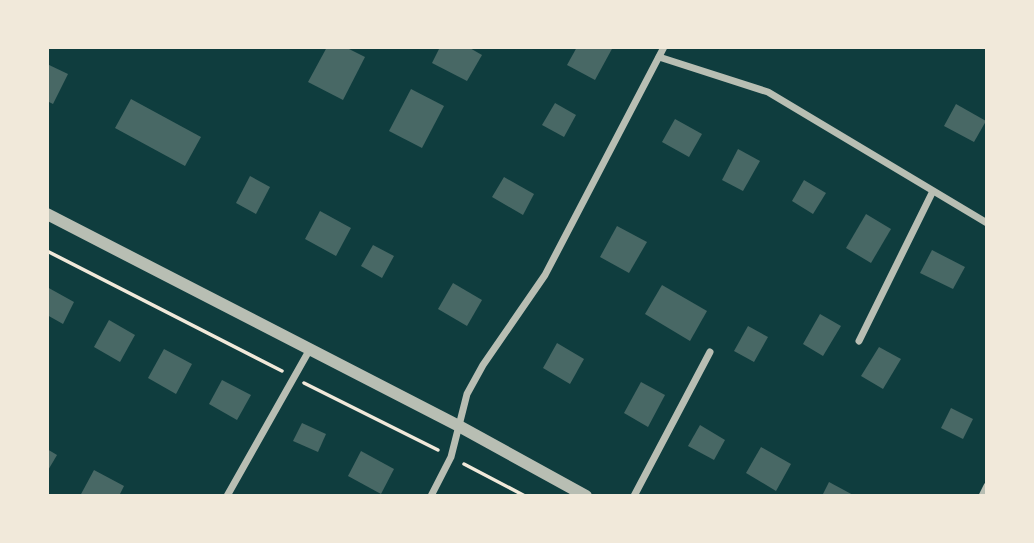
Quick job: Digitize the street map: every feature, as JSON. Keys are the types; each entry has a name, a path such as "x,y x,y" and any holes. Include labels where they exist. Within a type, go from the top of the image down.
{"street":[{"path":"431,496 450,457 467,394 483,365 545,275 664,47"},
{"path":"659,57 768,92 932,193 987,223"},
{"path":"859,341 932,193"},
{"path":"47,214 457,425 586,496"},
{"path":"227,496 310,349"},
{"path":"634,496 710,352"},
{"path":"982,496 987,486"}],"building":[{"path":"327,47 345,47 365,57 343,100 308,82"},
{"path":"440,47 468,47 482,55 467,81 432,63"},
{"path":"577,47 613,47 595,80 567,65"},
{"path":"47,64 68,74 53,104 47,101"},
{"path":"411,89 444,106 422,148 389,131"},
{"path":"131,99 201,137 185,166 115,128"},
{"path":"555,103 576,115 564,137 542,125"},
{"path":"956,104 986,121 974,142 944,126"},
{"path":"675,119 702,134 689,157 662,142"},
{"path":"738,149 760,161 743,191 722,180"},
{"path":"250,176 270,187 256,214 236,203"},
{"path":"504,177 534,194 523,215 492,197"},
{"path":"804,180 826,193 813,214 792,201"},
{"path":"320,211 351,228 336,256 305,239"},
{"path":"866,214 891,229 871,263 846,248"},
{"path":"617,226 647,242 629,273 600,257"},
{"path":"373,245 394,256 382,278 361,266"},
{"path":"932,250 965,267 953,289 920,273"},
{"path":"453,283 482,300 467,326 438,309"},
{"path":"662,285 707,311 690,341 645,314"},
{"path":"47,287 74,302 63,324 47,315"},
{"path":"820,314 841,326 823,356 803,344"},
{"path":"109,320 135,335 120,362 94,347"},
{"path":"748,326 768,337 754,362 734,351"},
{"path":"557,343 584,359 570,384 543,368"},
{"path":"879,347 901,359 883,389 861,376"},
{"path":"164,349 192,364 176,394 148,378"},
{"path":"222,380 251,395 237,420 209,404"},
{"path":"641,382 665,395 648,427 624,413"},
{"path":"951,408 973,419 963,439 941,428"},
{"path":"302,423 326,434 318,452 293,441"},
{"path":"700,425 725,440 714,460 688,446"},
{"path":"761,447 791,464 776,491 746,473"},
{"path":"47,449 57,455 47,472"},
{"path":"361,451 394,469 381,494 348,476"},
{"path":"94,470 124,486 119,496 80,496"},
{"path":"829,482 855,496 822,496"}]}
